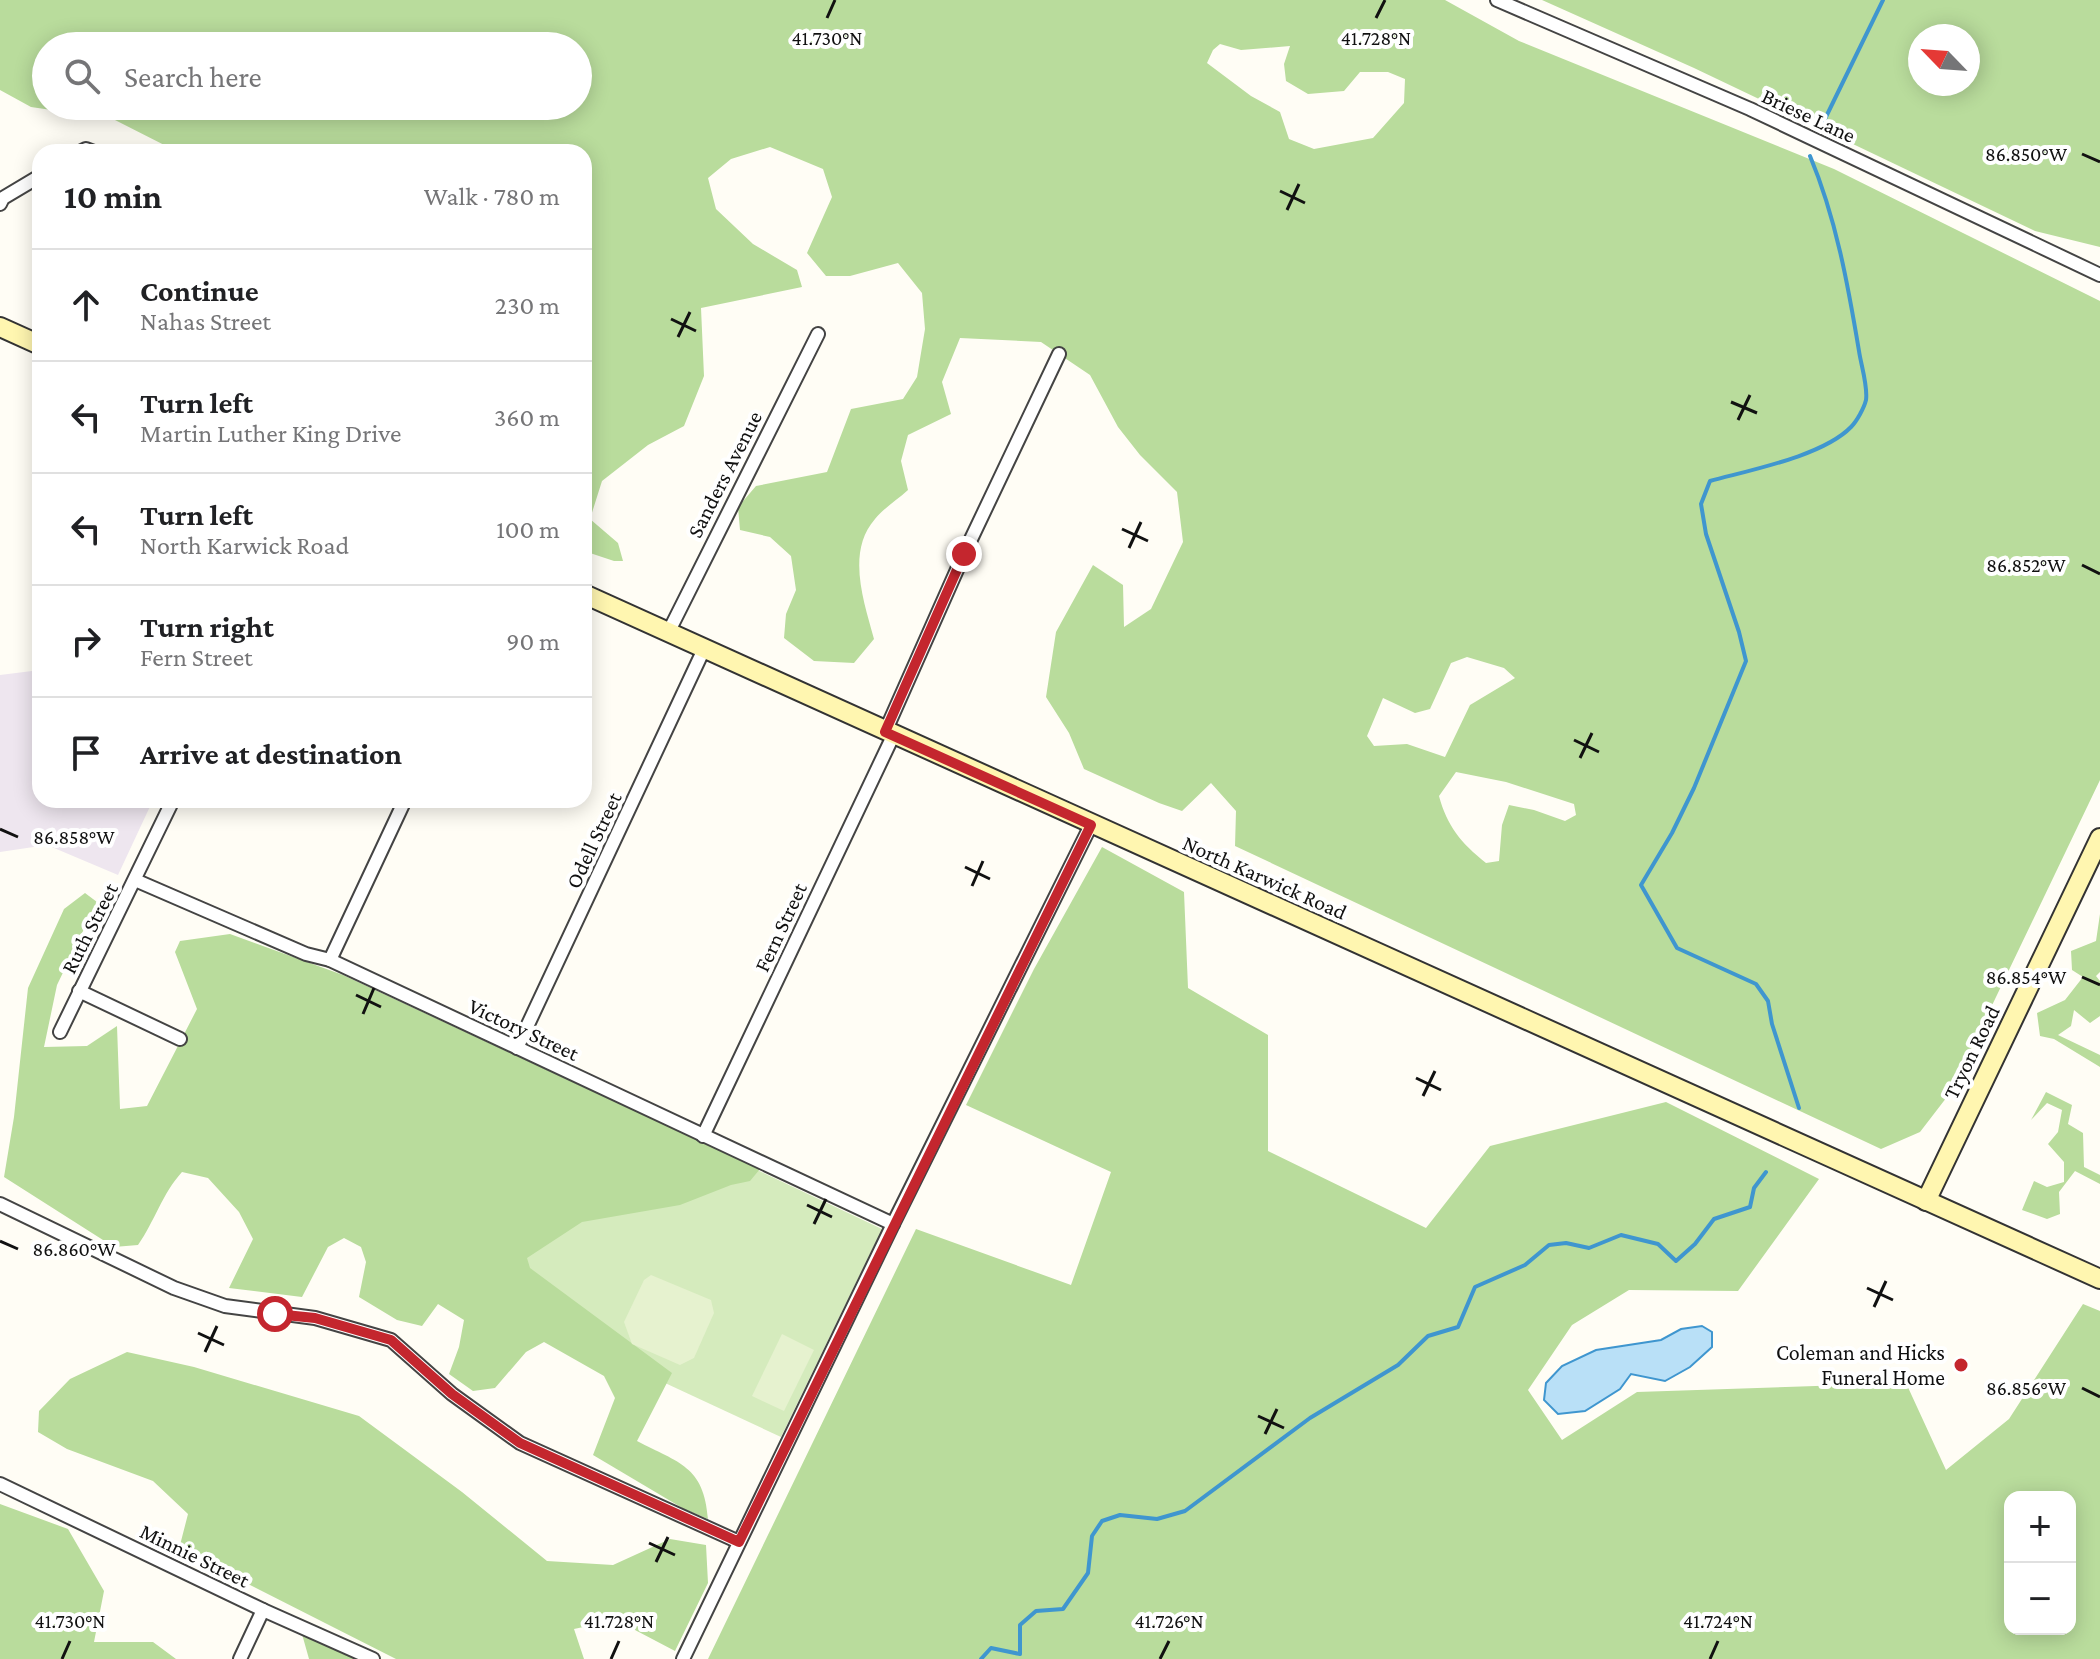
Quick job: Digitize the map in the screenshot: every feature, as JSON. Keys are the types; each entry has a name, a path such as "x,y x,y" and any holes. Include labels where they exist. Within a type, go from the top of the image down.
{"street":[{"name":"Briese Lane","path":"1497,0 1750,109 2100,275"},
{"path":"0,204 3,198 32,181"},
{"path":"0,327 32,341"},
{"name":"Sanders Avenue","path":"668,633 818,334"},
{"name":"Fern Street","path":"703,1136 889,734 971,539 1059,354"},
{"name":"North Karwick Road","path":"592,598 2100,1279"},
{"name":"Odell Street","path":"517,1048 704,649"},
{"name":"Ruth Street","path":"60,1032 169,808"},
{"path":"330,960 401,808"},
{"path":"683,1659 893,1224 1091,825"},
{"name":"Tryon Road","path":"1926,1201 2100,838"},
{"name":"Victory Street","path":"135,880 306,954 330,960 893,1224"},
{"path":"79,991 180,1039"},
{"path":"0,1204 174,1288 225,1306 315,1318 391,1340 452,1394 520,1443 739,1542"},
{"name":"Minnie Street","path":"0,1484 373,1659"},
{"path":"240,1659 263,1610"}],"shaded area":[{"path":"32,671 32,808 149,808 118,875 47,845 0,852 0,675"}],"green space":[{"path":"0,0 1445,0 1519,41 1834,169 2100,301 2100,780 1950,1093 1920,1132 1881,1149 1235,846 1236,811 1211,783 1182,811 1084,769 1069,733 1046,697 1056,632 1093,565 1123,585 1124,627 1151,609 1183,542 1177,492 1140,455 1118,427 1090,375 1041,342 960,338 942,382 951,414 908,435 901,461 908,490 875,519 861,546 860,578 874,639 854,663 814,661 784,638 786,614 796,590 791,556 770,537 740,530 738,507 756,486 827,472 851,409 903,399 917,377 925,329 922,293 898,263 850,276 826,276 807,253 832,197 823,169 770,147 731,159 708,178 716,209 753,244 797,270 802,287 701,308 704,376 684,426 648,445 602,481 592,513 592,144 162,144 115,120 592,120 592,32 32,32 31,107 0,90","holes":["1220,44 1241,50 1290,46 1284,64 1286,81 1308,94 1344,91 1360,72 1388,72 1405,79 1404,103 1373,138 1314,149 1289,139 1280,112 1251,96 1207,63","1467,657 1504,668 1515,678 1470,705 1445,757 1407,744 1374,746 1367,736 1383,698 1415,713 1430,709 1451,663","1456,772 1506,782 1574,804 1576,815 1565,821 1509,805 1502,825 1499,861 1486,863 1456,833 1439,796"]},
{"path":"1542,0 2100,0 2100,247 2035,231 1694,68"},
{"path":"592,521 618,543 623,561 592,554"},
{"path":"1102,847 1184,892 1188,988 1268,1035 1268,1151 1426,1228 1490,1146 1666,1102 1819,1179 1738,1291 1629,1290 1572,1325 1528,1390 1562,1440 1637,1392 1906,1383 1946,1470 2009,1419 2083,1304 2100,1311 2100,1659 708,1659 916,1229 1071,1285 1111,1172 966,1105 1034,969"},
{"path":"85,893 97,902 57,985 44,1047 87,1046 117,1026 120,1109 147,1106 197,1009 175,952 180,941 230,934 343,975 760,1169 750,1181 680,1205 582,1222 527,1258 530,1268 672,1373 637,1441 687,1468 701,1488 708,1519 684,1509 593,1455 615,1398 604,1376 544,1342 526,1352 495,1388 473,1391 449,1374 459,1347 464,1320 438,1304 422,1326 397,1320 359,1297 366,1262 361,1247 344,1238 328,1247 302,1297 229,1288 253,1239 239,1212 208,1178 182,1172 138,1245 114,1247 4,1177 28,988 64,909"},
{"path":"2100,914 2100,972 2096,976 2100,981 2100,1016 2090,1023 2074,1010 2071,1026 2058,1035 2100,1055 2100,1067 2054,1039 2040,1036 2037,1013 2065,1000 2083,977 2072,970 2071,951 2096,941"},
{"path":"592,1092 882,1229 781,1437 491,1302"},
{"path":"2046,1092 2072,1105 2068,1124 2083,1133 2084,1167 2100,1175 2100,1184 2075,1171 2059,1192 2060,1214 2047,1219 2022,1210 2034,1181 2047,1187 2064,1182 2064,1162 2048,1144 2058,1132 2062,1110 2047,1103 2031,1120"},
{"path":"651,1275 711,1300 714,1313 694,1358 680,1365 632,1344 624,1322 644,1280"},
{"path":"782,1334 814,1350 784,1411 752,1396"},
{"path":"127,1352 194,1367 359,1416 462,1492 547,1561 613,1565 670,1539 706,1545 708,1583 675,1651 616,1620 574,1629 584,1659 396,1659 179,1549 188,1514 153,1481 67,1449 38,1432 39,1411 70,1379"},
{"path":"0,1504 68,1529 104,1591 94,1642 153,1642 176,1659 0,1659"},
{"path":"302,1634 349,1655 354,1659 309,1659"}],"water":[{"path":"1702,1326 1712,1332 1712,1347 1690,1367 1665,1381 1631,1374 1620,1389 1585,1411 1558,1414 1544,1400 1546,1383 1562,1366 1596,1350 1661,1340 1681,1329"}],"waterway":[{"path":"1822,125 1883,0"},
{"path":"1799,1108 1772,1024 1768,1001 1756,984 1677,948 1641,885 1694,788 1746,661 1706,534 1701,504 1710,481 1785,461 1823,446 1851,427 1866,400 1840,252 1810,156"},
{"path":"981,1659 991,1648 1020,1654 1020,1625 1036,1611 1063,1609 1088,1573 1092,1536 1102,1521 1120,1515 1157,1519 1185,1511 1310,1418 1398,1365 1428,1336 1458,1327 1475,1287 1525,1265 1549,1245 1566,1243 1589,1248 1621,1235 1658,1244 1676,1261 1695,1244 1714,1219 1750,1207 1754,1188 1766,1172"}],"place":[{"name":"Coleman and Hicks Funeral Home","path":"1961,1365"}],"route":[{"path":"275,1314 315,1318 391,1340 452,1394 520,1443 739,1542 1091,825 885,732 964,554"}]}
